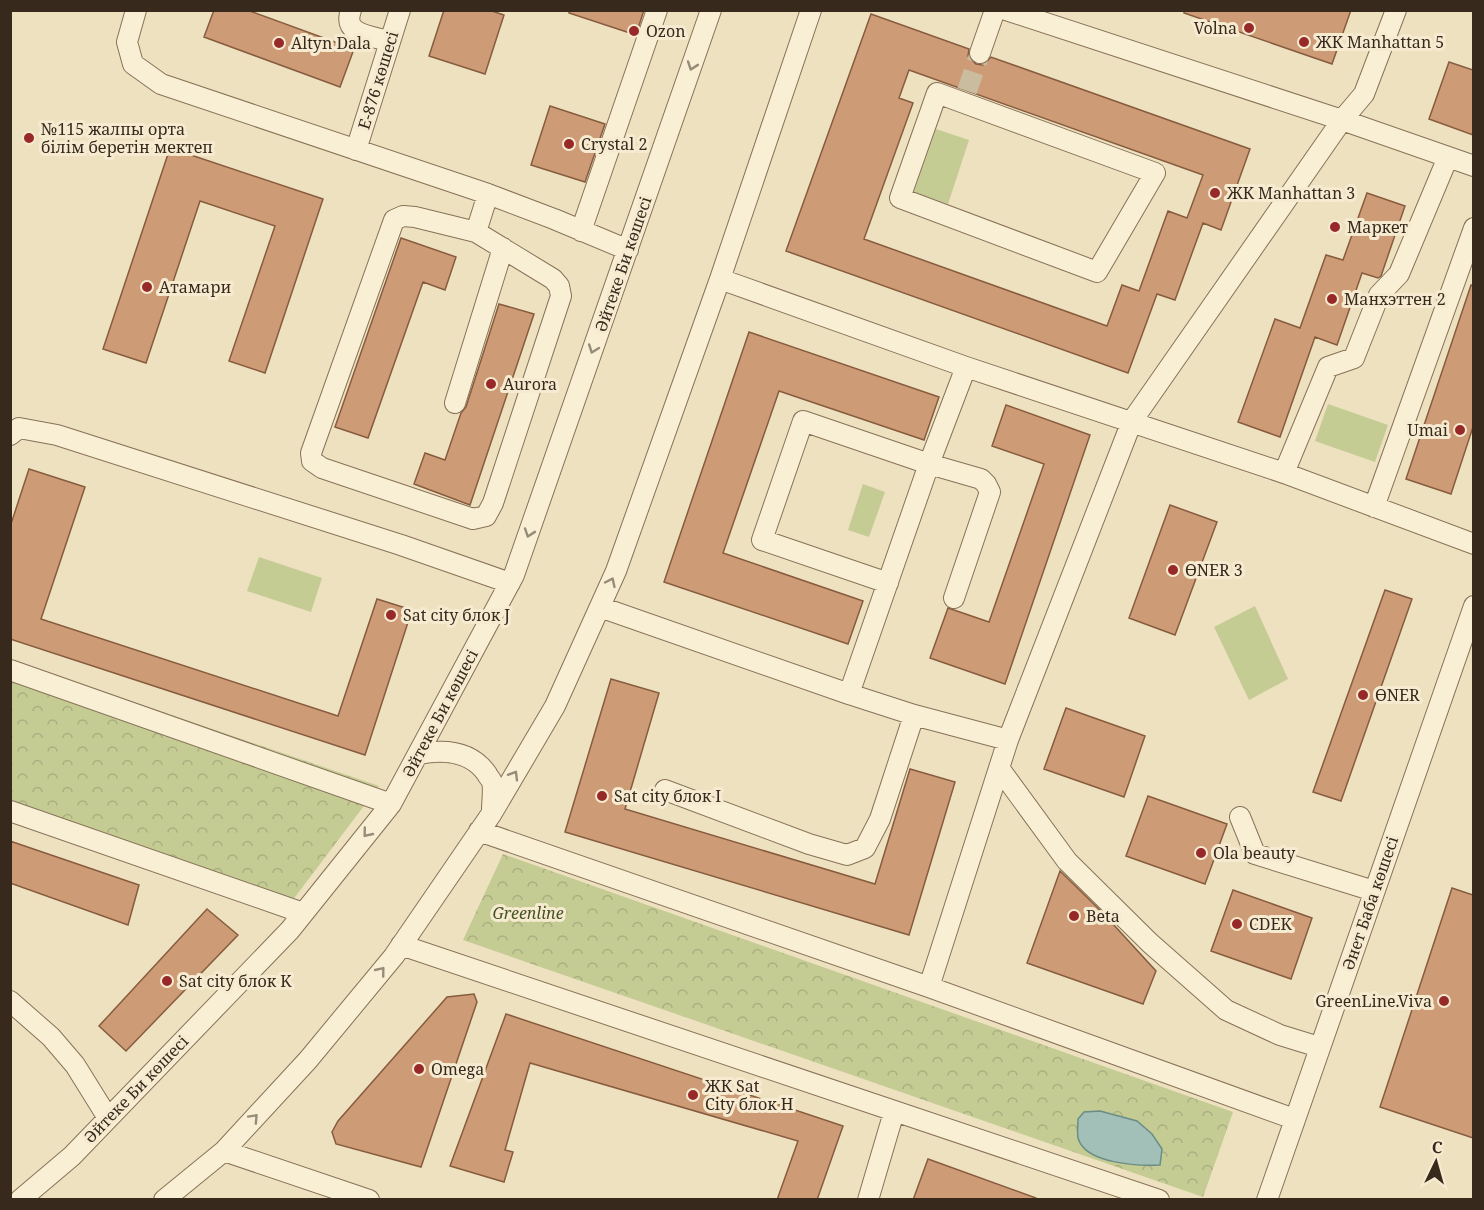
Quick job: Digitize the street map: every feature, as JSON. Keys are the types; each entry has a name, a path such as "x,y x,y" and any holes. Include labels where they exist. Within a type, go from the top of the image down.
{"street":[{"path":"136,10 127,42 133,64 161,84 488,194 628,250"},
{"path":"351,10 348,19 350,27 358,32 389,41"},
{"name":"Е-876 көшесі","path":"356,150 400,10"},
{"path":"581,231 657,10"},
{"name":"Әйтеке Би көшесі","path":"20,1200 72,1156 282,938 391,804 510,584 711,10"},
{"path":"164,1200 224,1151 308,1060 401,945 492,813 555,706 616,571 720,279 811,10"},
{"path":"980,53 995,10"},
{"path":"1006,10 1342,120 1473,166"},
{"path":"929,987 1008,740 1132,421 1342,120 1364,94 1396,10"},
{"path":"937,93 965,96 1155,173 1097,272 900,198 937,93"},
{"path":"1284,473 1328,367 1354,358 1379,295 1399,274 1448,157"},
{"path":"476,232 488,194"},
{"path":"403,216 415,217 476,232 553,279 559,286 561,296 493,504 486,516 473,519 322,468 312,461 311,453 394,220 403,216"},
{"path":"1374,507 1473,228"},
{"path":"455,403 503,248"},
{"path":"720,279 966,367 1284,473 1473,544"},
{"path":"849,694 929,464 966,367"},
{"path":"888,583 762,540 803,421 929,464 981,479 986,484 990,492 954,598"},
{"path":"10,435 19,428 57,435 401,545 510,584"},
{"name":"Әнет Баба көшесі","path":"1267,1200 1473,606"},
{"path":"600,607 849,694 914,715 1008,740"},
{"path":"10,670 391,804"},
{"path":"665,790 809,844 848,855 865,848 880,819 914,715"},
{"path":"419,754 433,751 471,757 482,767 492,782 492,813"},
{"path":"999,768 1067,861 1150,943 1226,1011 1280,1035 1319,1047"},
{"path":"10,811 303,913"},
{"path":"1240,817 1255,854 1374,891"},
{"path":"479,831 929,987 1294,1119"},
{"path":"401,945 1159,1200"},
{"path":"10,1001 51,1037 75,1065 108,1118"},
{"path":"868,1200 894,1112"},
{"path":"224,1151 369,1200"}],"green space":[{"path":"936,129 969,140 948,204 914,192"},
{"path":"1328,404 1388,425 1375,462 1315,441"},
{"path":"863,484 885,492 869,537 848,530"},
{"path":"259,557 322,578 311,612 247,591"},
{"path":"1255,606 1288,679 1249,700 1214,627"},
{"path":"11,660 379,786 283,913 11,820"},
{"name":"Greenline","path":"503,854 1233,1112 1203,1197 463,940"}],"water":[{"path":"1100,1111 1137,1121 1152,1134 1162,1149 1160,1165 1114,1162 1101,1158 1083,1147 1078,1138 1078,1119 1084,1112"}],"building":[{"name":"Altyn Dala","path":"214,10 247,10 354,49 340,87 204,37"},
{"path":"444,10 489,10 504,15 485,74 429,56"},
{"path":"569,10 644,10 636,35 569,13"},
{"name":"ЖК Manhattan 5","path":"1184,10 1351,10 1332,64 1184,13"},
{"name":"ЖК Manhattan 3","path":"871,14 969,49 968,56 976,64 983,65 991,57 1250,149 1221,230 1203,223 1175,300 1157,294 1128,373 786,251","holes":["909,70 1203,175 1187,218 1168,211 1139,291 1122,285 1107,326 864,239 913,103 899,98"]},
{"path":"1449,62 1473,70 1473,135 1429,119"},
{"name":"Crystal 2","path":"550,106 605,124 585,182 531,165"},
{"name":"Атамари","path":"170,148 323,199 265,373 229,361 275,226 200,201 146,363 103,349"},
{"name":"Манхэттен 2","path":"1367,193 1405,206 1381,276 1378,278 1362,273 1337,345 1315,337 1280,437 1238,422 1275,319 1300,328 1326,255 1343,260"},
{"path":"401,238 456,257 445,290 423,282 368,438 335,427"},
{"name":"Манхэттен 2","path":"1471,285 1473,286 1473,427 1451,494 1406,479"},
{"name":"Aurora","path":"499,304 534,314 470,505 414,484 425,453 445,460 461,413 466,407"},
{"path":"749,332 939,397 924,440 779,391 723,553 863,601 848,644 664,582"},
{"path":"1006,405 1090,435 1005,684 930,658 948,608 989,622 1044,464 992,446"},
{"name":"Sat city блок J","path":"29,469 85,487 41,619 338,716 377,599 412,610 365,755 10,639 10,527"},
{"name":"ӨNER 3","path":"1170,505 1217,522 1175,635 1129,618"},
{"name":"ӨNER","path":"1385,590 1412,599 1341,801 1313,792"},
{"name":"Sat city блок I","path":"611,679 659,693 625,809 875,884 910,769 955,782 909,935 565,832"},
{"path":"1066,708 1145,736 1124,797 1044,769"},
{"path":"1148,796 1227,824 1205,884 1126,856"},
{"path":"10,841 139,885 128,925 10,883"},
{"name":"Beta","path":"1060,871 1101,911 1156,971 1143,1004 1027,963"},
{"name":"GreenLine.Viva","path":"1452,888 1473,895 1473,1138 1380,1107"},
{"path":"1233,890 1312,918 1291,979 1211,951"},
{"name":"Sat city блок K","path":"207,909 238,935 126,1051 99,1026"},
{"name":"Omega","path":"474,994 477,1002 421,1167 336,1144 332,1132 338,1121 447,997"},
{"name":"ЖК Sat City блок H","path":"506,1014 843,1126 817,1200 777,1200 798,1141 530,1063 505,1150 513,1152 504,1182 450,1166"},
{"path":"928,1159 1036,1198 1036,1200 913,1200"}],"tunnel":[{"path":"967,91 980,53"}],"place":[{"name":"Volna","path":"1249,28"},
{"name":"Ozon","path":"634,31"},
{"name":"ЖК Manhattan 5","path":"1304,42"},
{"name":"Altyn Dala","path":"279,43"},
{"name":"№115 жалпы орта білім беретін мектеп","path":"29,138"},
{"name":"Crystal 2","path":"569,144"},
{"name":"ЖК Manhattan 3","path":"1215,193"},
{"name":"Маркет","path":"1335,227"},
{"name":"Атамари","path":"147,287"},
{"name":"Манхэттен 2","path":"1332,299"},
{"name":"Aurora","path":"491,384"},
{"name":"Umai","path":"1460,430"},
{"name":"ӨNER 3","path":"1173,570"},
{"name":"Sat city блок J","path":"391,615"},
{"name":"ӨNER","path":"1363,695"},
{"name":"Sat city блок I","path":"602,796"},
{"name":"Ola beauty","path":"1201,853"},
{"name":"Beta","path":"1074,916"},
{"name":"CDEK","path":"1237,924"},
{"name":"Sat city блок K","path":"167,981"},
{"name":"GreenLine.Viva","path":"1444,1001"},
{"name":"Omega","path":"419,1069"},
{"name":"ЖК Sat City блок H","path":"693,1095"}]}
